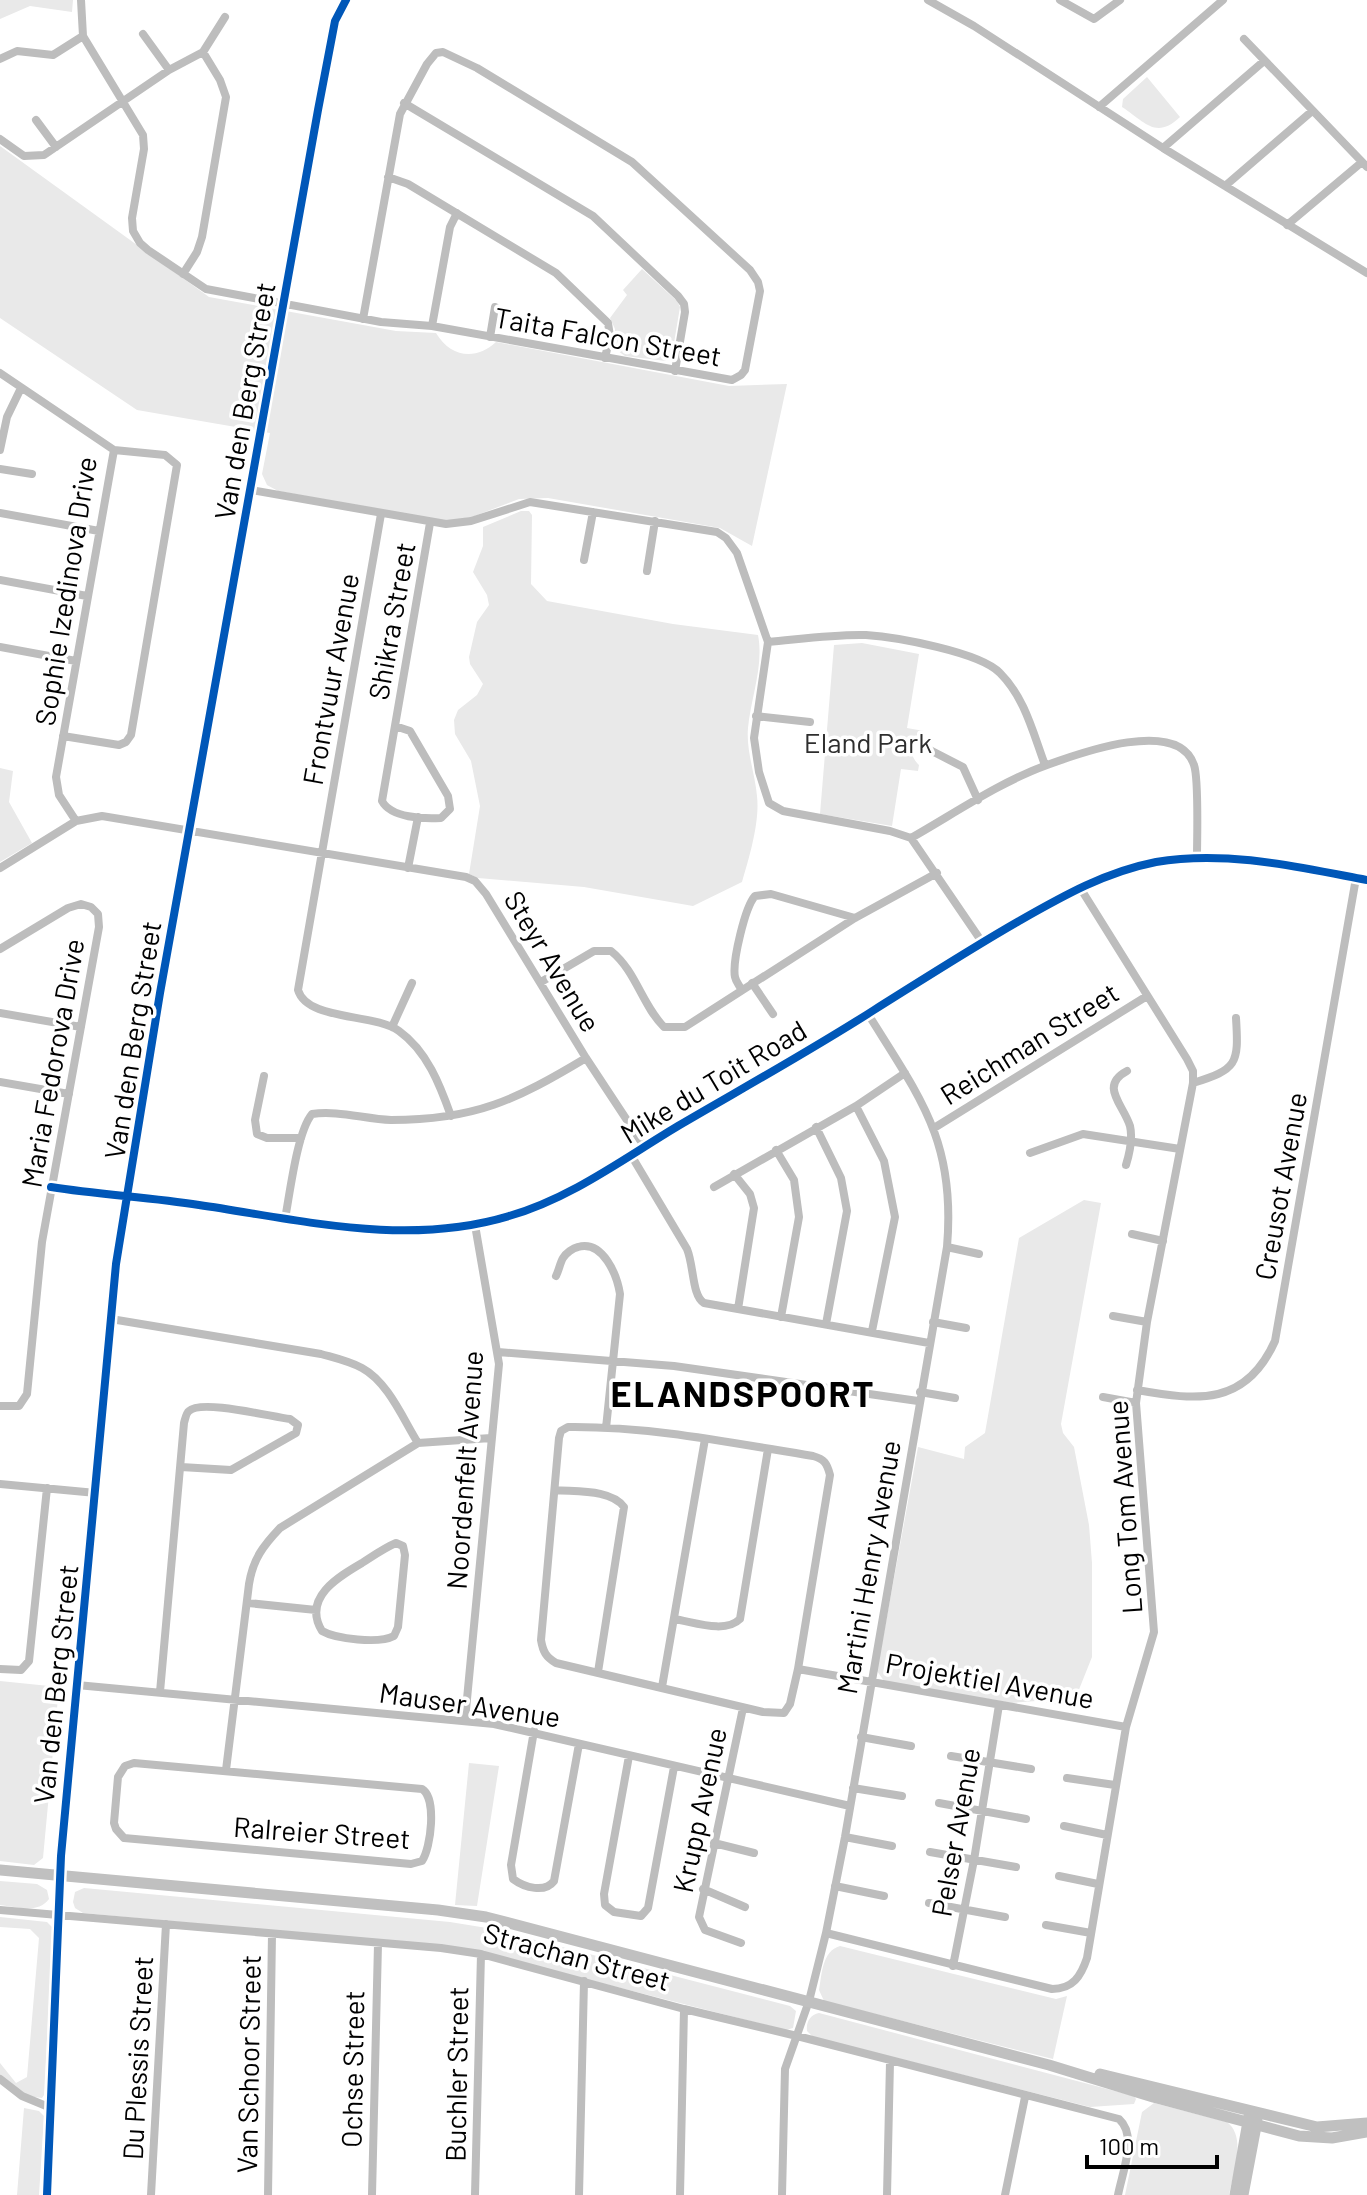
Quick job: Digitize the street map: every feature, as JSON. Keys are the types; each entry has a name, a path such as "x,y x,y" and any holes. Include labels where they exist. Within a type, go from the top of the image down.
{"street":[{"name":"Taita Falcon Street","path":"81,0 83,36 144,139 132,218 133,231 143,246 213,291 363,319 432,326 729,380 744,373 759,295 758,282 750,270 632,162 443,52 433,56 404,103 398,121 363,319"},
{"name":"Van den Berg Street","path":"47,2195 61,1876 116,1264 160,993 329,49 335,21 346,0"},
{"path":"928,0 1367,273"},
{"path":"1060,0 1094,19 1120,0"},
{"path":"1099,107 1223,0"},
{"path":"0,139 28,157 39,157 169,70 203,52 225,17"},
{"path":"143,34 169,70"},
{"path":"0,59 17,51 53,55 83,36"},
{"path":"1244,39 1311,112 1365,164 1287,225"},
{"path":"183,274 197,252 202,237 226,97 203,52"},
{"path":"1163,148 1264,61"},
{"path":"404,103 593,216 678,296 685,312 675,371"},
{"path":"1225,186 1311,112"},
{"path":"36,120 56,147"},
{"path":"388,177 404,181 551,269 602,316 610,332 605,358"},
{"path":"432,326 450,227 457,213"},
{"path":"490,337 495,307"},
{"name":"Sophie Izedinova Drive","path":"0,373 114,450 56,789 76,821"},
{"path":"0,450 7,417 21,388"},
{"path":"63,736 119,745 129,740 133,732 177,471 175,462 165,455 114,450"},
{"path":"0,469 32,474"},
{"path":"251,490 446,524 471,521 530,502 704,528 726,538 737,553 768,642 754,738 765,796 775,807 792,813 890,831 911,838 982,942"},
{"path":"584,560 593,512"},
{"path":"0,513 99,531"},
{"name":"Frontvuur Avenue","path":"381,514 299,980 300,997 315,1009 392,1027"},
{"path":"647,571 655,521"},
{"name":"Shikra Street","path":"395,726 410,731 450,802 450,809 441,818 418,817 387,809 382,801 430,523"},
{"path":"0,580 87,596"},
{"path":"768,642 867,635 970,655 997,670 1011,685 1021,700 1045,765"},
{"path":"0,647 76,661"},
{"path":"756,716 810,722"},
{"path":"911,838 1045,765 1106,747 1152,739 1179,746 1195,766 1197,857"},
{"path":"928,749 963,767 978,800"},
{"name":"Steyr Avenue","path":"76,821 102,816 455,874 475,881 644,1146"},
{"path":"408,868 418,817"},
{"path":"0,868 76,821"},
{"name":"Mike du Toit Road","path":"51,1187 115,1197 128,1195 348,1228 395,1231 475,1225 548,1203 579,1188 1079,886 1155,862 1197,857 1265,862 1367,880"},
{"path":"541,982 594,951 611,951 627,968 664,1027 685,1027 855,918 937,873"},
{"name":"Creusot Avenue","path":"1137,1390 1190,1398 1237,1387 1253,1377 1275,1341 1356,878"},
{"path":"1079,886 1187,1059 1193,1071 1193,1083 1230,1068 1238,1044 1236,1018"},
{"path":"741,989 735,978 735,966 748,907 755,896 771,894 855,918"},
{"name":"Maria Fedorova Drive","path":"0,949 68,908 81,904 94,909 99,917 42,1242 26,1396 16,1407 0,1406"},
{"path":"412,983 392,1027 402,1033 430,1066 451,1116"},
{"path":"752,983 773,1014"},
{"name":"Reichman Street","path":"934,1128 1147,996"},
{"path":"0,1013 81,1027"},
{"name":"Martini Henry Avenue","path":"782,2195 783,2085 787,2058 809,2001 845,1837 947,1247 949,1193 945,1164 934,1128 905,1073 868,1014"},
{"path":"285,1219 301,1138 312,1114 420,1120 451,1116 497,1106 586,1058"},
{"path":"1126,1165 1131,1140 1129,1124 1113,1091 1113,1082 1127,1071"},
{"path":"714,1187 856,1106 905,1073"},
{"path":"264,1076 255,1120 257,1134 267,1138 301,1138"},
{"path":"0,1082 69,1094"},
{"name":"Long Tom Avenue","path":"953,1966 1052,1989 1064,1988 1080,1976 1087,1958 1126,1727 1155,1626 1136,1403 1147,1322 1193,1083"},
{"path":"856,1106 884,1161 895,1217 872,1331"},
{"path":"816,1127 841,1178 847,1211 826,1324"},
{"path":"1030,1153 1083,1134 1180,1149"},
{"path":"776,1150 794,1180 799,1217 781,1317"},
{"path":"631,1155 687,1249 693,1262 698,1299 712,1306 929,1343"},
{"path":"734,1174 750,1194 754,1208 738,1309"},
{"name":"Noordenfelt Avenue","path":"465,1720 498,1352 475,1225"},
{"path":"1132,1234 1163,1241"},
{"path":"556,1276 564,1257 581,1246 588,1246 600,1252 618,1279 620,1294 606,1428"},
{"path":"947,1247 979,1254"},
{"path":"1113,1316 1147,1322"},
{"path":"111,1319 321,1354 350,1363 365,1370 383,1388 418,1443 491,1438"},
{"path":"933,1322 966,1328"},
{"path":"498,1352 613,1360 955,1398"},
{"path":"1103,1397 1136,1403"},
{"path":"160,1692 184,1423 189,1411 210,1406 290,1419 298,1425 296,1433 238,1467 222,1470 181,1467"},
{"path":"568,1427 606,1428 705,1439 822,1459 830,1475 798,1669 790,1704 784,1713 743,1708 556,1663 542,1651 561,1431 568,1427"},
{"path":"662,1687 705,1439"},
{"name":"Ralreier Street","path":"226,1770 256,1556 280,1528 418,1443"},
{"path":"674,1619 724,1627 734,1625 740,1619 768,1449"},
{"path":"0,1484 96,1493"},
{"path":"0,1669 18,1671 26,1668 30,1658 47,1488"},
{"path":"555,1490 605,1495 617,1499 624,1507 598,1672"},
{"path":"391,1545 403,1546 405,1566 398,1627 390,1639 326,1633 319,1625 316,1610 317,1601 332,1580 391,1545"},
{"path":"248,1603 316,1610"},
{"name":"Projektiel Avenue","path":"798,1669 1126,1727"},
{"name":"Mauser Avenue","path":"77,1685 465,1720 534,1731 728,1780 850,1806"},
{"name":"Pelser Avenue","path":"953,1966 999,1705"},
{"name":"Krupp Avenue","path":"741,1943 716,1936 702,1927 699,1917 743,1708"},
{"path":"534,1731 510,1869 513,1879 521,1884 541,1889 550,1887 554,1881 579,1744"},
{"path":"861,1737 911,1746"},
{"path":"629,1756 604,1894 605,1905 614,1912 641,1916 648,1908 674,1767"},
{"path":"951,1756 1031,1769"},
{"name":"Ralreier Street","path":"140,1763 226,1770 427,1791 431,1800 425,1858 419,1864 411,1864 131,1839 124,1838 116,1829 118,1777 125,1766 140,1763"},
{"path":"1067,1778 1115,1785"},
{"path":"853,1788 902,1796"},
{"path":"939,1803 1026,1819"},
{"path":"1064,1826 1107,1835"},
{"path":"845,1837 892,1846"},
{"path":"714,1843 754,1853"},
{"path":"930,1852 1016,1867"},
{"name":"Strachan Street","path":"0,1870 465,1913 809,2001 1061,2068 1088,2078 1253,2118 1315,2138 1346,2137 1367,2132"},
{"path":"1059,1876 1098,1884"},
{"path":"835,1886 884,1896"},
{"path":"703,1889 745,1907"},
{"path":"929,1903 1005,1917"},
{"name":"Strachan Street","path":"0,1910 481,1954 684,2009 1119,2119 1129,2136 1118,2195"},
{"name":"Du Plessis Street","path":"151,2195 166,1924"},
{"path":"1046,1925 1091,1933"},
{"path":"826,1933 953,1966"},
{"name":"Van Schoor Street","path":"268,2195 272,1934"},
{"name":"Ochse Street","path":"372,2195 378,1944"},
{"name":"Buchler Street","path":"475,2195 481,1954"},
{"path":"579,2195 584,1981"},
{"path":"680,2195 684,2009"},
{"path":"887,2195 890,2062"},
{"path":"0,2079 22,2096 51,2108"},
{"path":"1005,2195 1025,2097"},
{"path":"1235,2195 1253,2118"},
{"path":"1243,2195 1253,2118"},
{"name":"Strachan Street","path":"1253,2118 1317,2127 1367,2123"}],"green space":[{"path":"0,0 73,0 72,12 30,6 0,19"},
{"path":"1147,77 1180,117 1172,124 1157,128 1151,126 1122,107 1123,99"},
{"path":"0,146 209,297 396,331 436,333 448,347 464,354 480,352 496,342 729,386 787,384 752,546 720,528 548,498 519,499 472,517 446,521 278,491 267,485 262,474 270,433 137,410 0,318"},
{"path":"642,269 680,307 672,355 666,361 625,356 614,348 615,329 610,318 627,295 623,290"},
{"path":"521,511 529,511 532,515 531,584 547,601 673,624 758,635 758,670 748,737 757,817 742,882 693,906 584,887 478,878 469,874 480,806 471,761 455,734 454,720 458,710 477,695 483,684 469,657 477,622 489,605 487,595 473,572 483,546 483,527"},
{"name":"Eland Park","path":"862,643 919,654 907,728 924,731 912,749 919,765 918,771 901,769 892,826 820,814 834,645"},
{"path":"0,768 13,771 9,802 32,843 0,862"},
{"path":"1084,1200 1101,1203 1061,1424 1063,1433 1074,1447 1089,1525 1092,1657 1072,1707 1036,1701 1011,1703 884,1681 877,1671 918,1447 964,1459 965,1447 985,1433 1019,1238"},
{"path":"0,1681 59,1687 43,1858 34,1865 0,1861"},
{"path":"469,1763 499,1766 477,1906 455,1905"},
{"path":"0,1881 37,1884 47,1890 49,1899 33,1908 0,1905"},
{"path":"84,1888 450,1922 493,1929 790,2006 796,2011 793,2028 786,2030 464,1948 83,1913 75,1908 73,1902 75,1892"},
{"path":"0,1917 47,1922 53,1928 42,2098 27,2096 0,2076 0,2063 16,2083 27,2077 39,1938 30,1929 0,1927"},
{"path":"840,1946 1056,1999 1067,1996 1053,2059 824,2001 819,1990 824,1964 830,1953"},
{"path":"819,2013 1136,2099 1134,2104 1090,2107 813,2037 807,2031 807,2025 811,2017"},
{"path":"1154,2103 1227,2122 1233,2129 1237,2156 1229,2195 1125,2195 1142,2112"},
{"path":"24,2108 39,2111 44,2116 39,2195 17,2195"}],"cycle path":[{"path":"47,2195 61,1856 116,1264 160,993 318,110 335,21 346,0"},
{"path":"51,1187 181,1202 354,1228 432,1229 509,1216 575,1188 826,1040 1001,932 1102,878 1156,862 1209,858 1262,862 1367,880"}],"district":[{"name":"ELANDSPOORT","path":"743,1392"}]}
